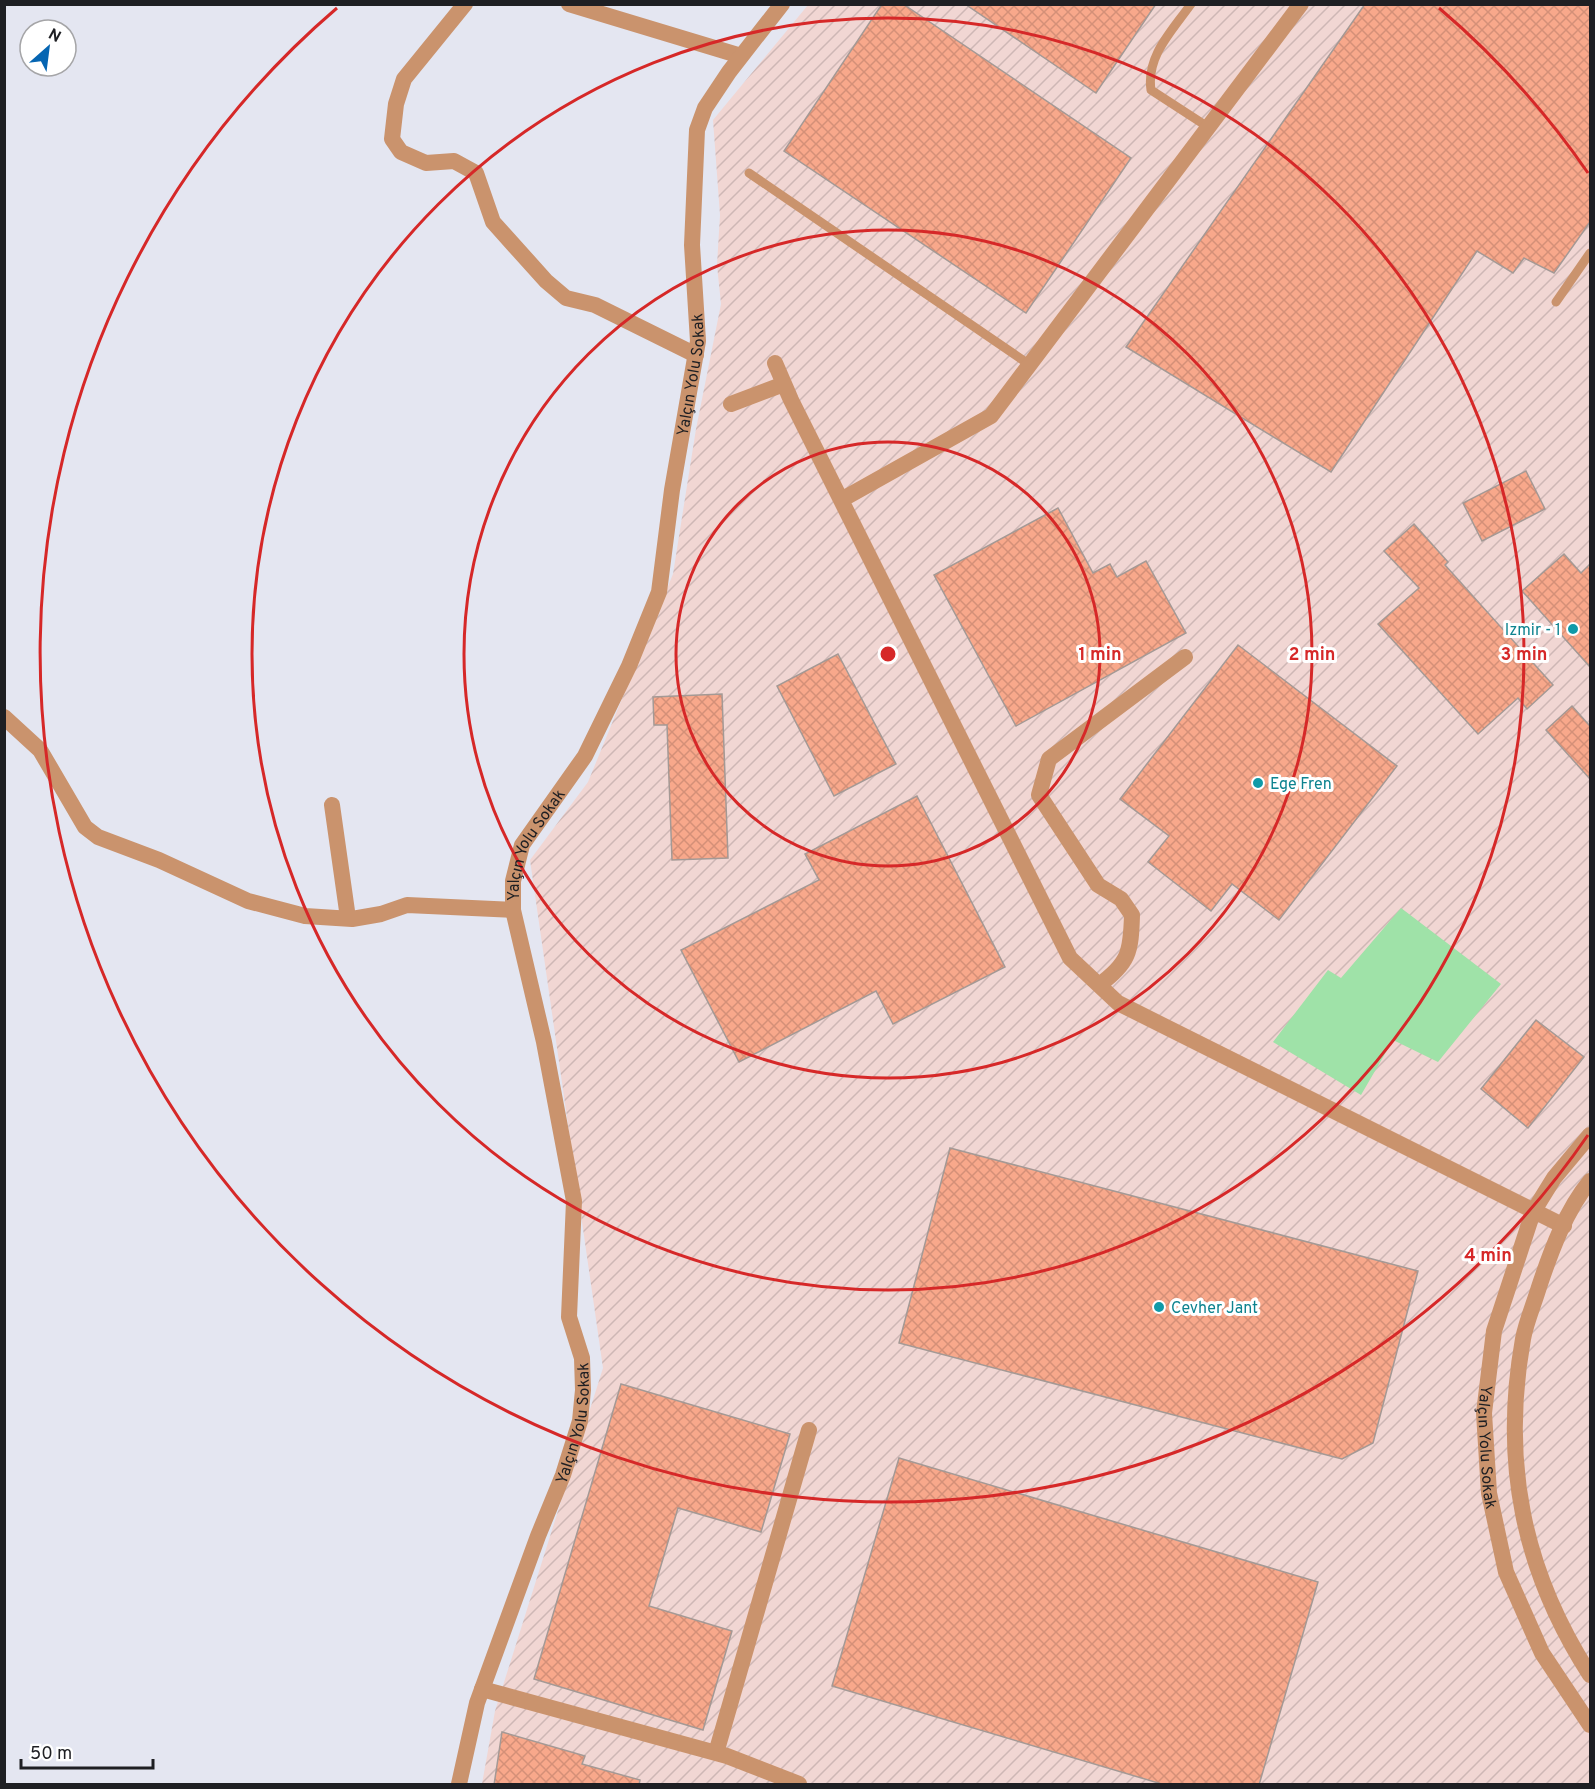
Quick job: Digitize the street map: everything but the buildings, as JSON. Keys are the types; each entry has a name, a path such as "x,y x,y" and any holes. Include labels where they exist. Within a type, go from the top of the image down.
{"street":[{"path":"465,4 404,79 396,104 392,139 401,152 426,163 454,160 476,173 493,222 546,281 566,298 595,304 696,355"},
{"path":"570,4 741,56"},
{"name":"Yalçın Yolu Sokak","path":"459,1785 466,1745 482,1689 563,1475 580,1421 583,1390 582,1358 569,1317 574,1201 542,1032 513,910 513,881 522,845 585,756 628,666 659,592 672,490 698,341 692,245 697,130 705,108 741,56 782,4"},
{"path":"841,500 992,416 1301,4"},
{"path":"775,363 783,384 1070,958 1118,1003 1564,1226"},
{"path":"731,404 783,384"},
{"path":"1098,985 1118,971 1128,954 1132,915 1121,899 1098,885 1039,795 1049,759 1185,657"},
{"path":"4,717 40,750 85,827 98,837 159,860 248,902 305,916 348,918 381,914 407,905 513,910"},
{"path":"332,805 348,918"},
{"name":"Yalçın Yolu Sokak","path":"1590,1135 1554,1178 1533,1212 1494,1331 1484,1413 1488,1493 1506,1572 1542,1653 1590,1725"},
{"name":"Yalçın Yolu Sokak","path":"1590,1181 1579,1194 1548,1262 1523,1337 1513,1414 1518,1489 1534,1564 1567,1639 1590,1675"},
{"path":"716,1753 809,1430"},
{"path":"482,1689 716,1753 799,1785"}],"lane":[{"path":"1191,4 1152,59 1148,74 1151,90 1208,128"},
{"path":"749,173 1030,365"},
{"path":"1556,302 1590,253"}],"shaded area":[{"path":"808,5 1590,5 1590,1784 482,1784 495,1711 603,1368 530,860 588,782 673,574 696,429 721,304 717,265 720,215 713,120"}],"green space":[{"path":"1401,908 1501,984 1438,1062 1393,1040 1361,1095 1273,1042 1328,970 1341,978"}],"place":[{"name":"Izmir - 1","path":"1573,629"},
{"name":"Ege Fren","path":"1258,783"},
{"name":"Cevher Jant","path":"1159,1307"}]}
